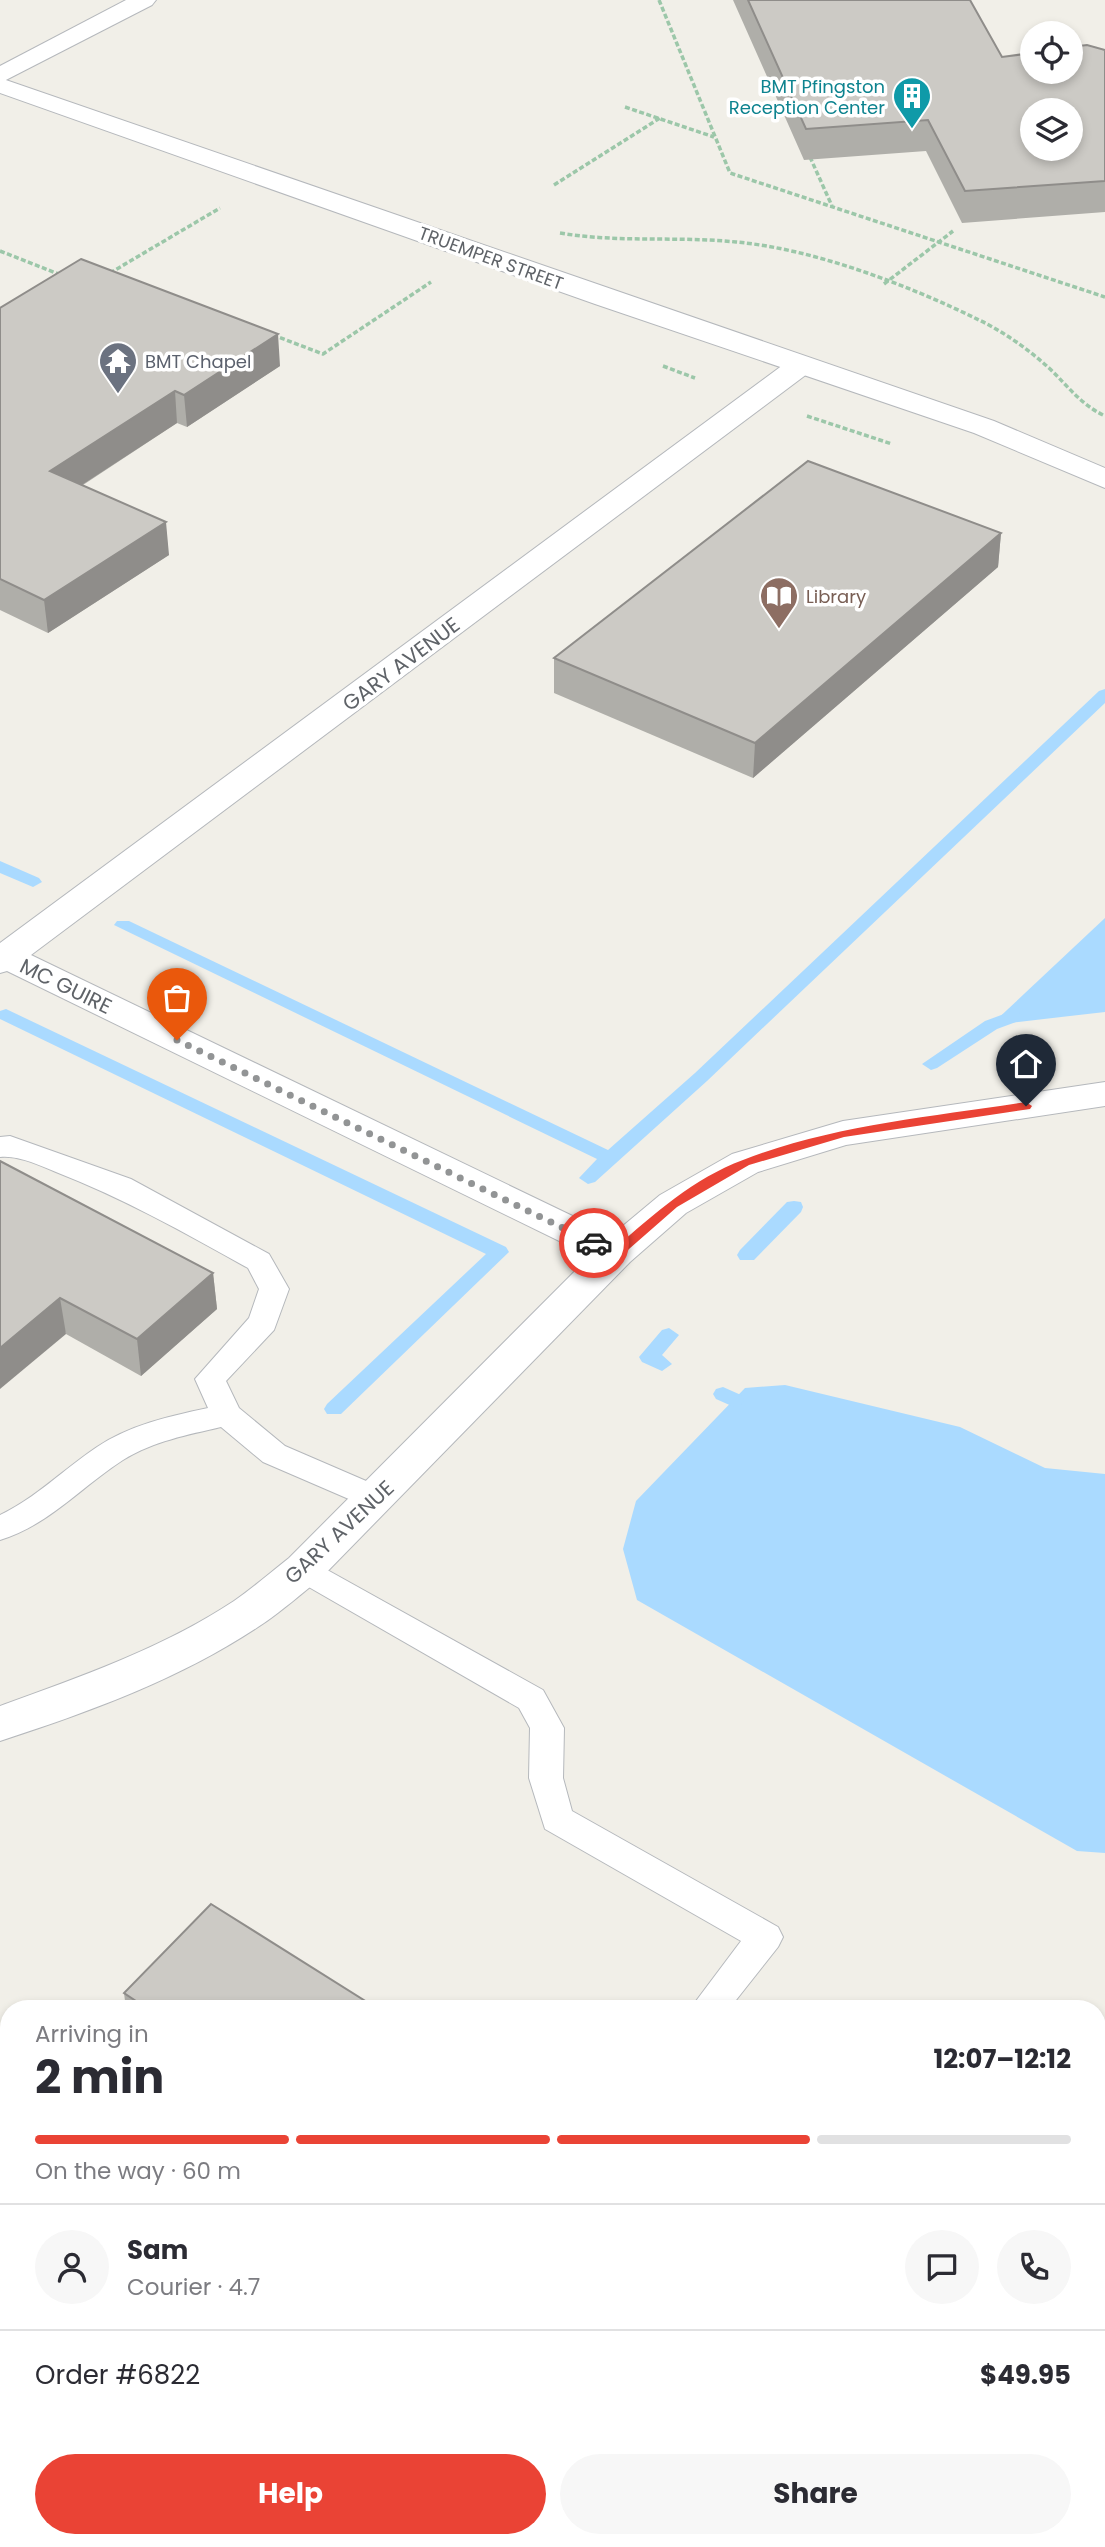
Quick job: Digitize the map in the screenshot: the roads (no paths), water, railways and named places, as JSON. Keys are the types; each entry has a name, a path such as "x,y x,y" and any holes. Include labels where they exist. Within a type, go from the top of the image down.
{"street":[{"path":"0,76 144,0"},
{"name":"TRUEMPER STREET","path":"0,85 984,427 1105,478"},
{"name":"GARY AVENUE","path":"2,958 215,805 801,365"},
{"name":"TRUEMPER STREET","path":"984,427 1105,454"},
{"name":"MC GUIRE","path":"2,958 617,1253"},
{"name":"GARY AVENUE","path":"0,1724 104,1686 188,1647 249,1612 304,1569 617,1253 673,1204 745,1163 843,1133 1105,1094"}],"lane":[{"path":"0,1147 10,1146 52,1159 121,1186 259,1261 274,1289 263,1322 210,1379 227,1415 274,1454 376,1498"},
{"path":"0,1528 21,1520 112,1452 159,1430 227,1415"},
{"path":"304,1569 531,1699 547,1728 546,1778 557,1819 765,1937 715,2000"}],"water":[{"path":"1105,918 1105,1012 991,1025"},
{"path":"785,1385 960,1427 1045,1468 1105,1474 1105,1853 1077,1851 637,1600 623,1549 636,1501 745,1388"}],"waterway":[{"path":"588,1178 701,1077 1105,694"},
{"path":"0,866 33,882"},
{"path":"123,925 610,1158"},
{"path":"6,1015 499,1252 334,1409"},
{"path":"931,1064 991,1025 1015,1016"},
{"path":"747,1255 794,1207"},
{"path":"662,1364 649,1357 669,1335"},
{"path":"723,1394 734,1400"}],"place":[{"name":"BMT Pfingston Reception Center","path":"912,130"},
{"name":"BMT Chapel","path":"118,395"},
{"name":"Library","path":"779,630"}]}
